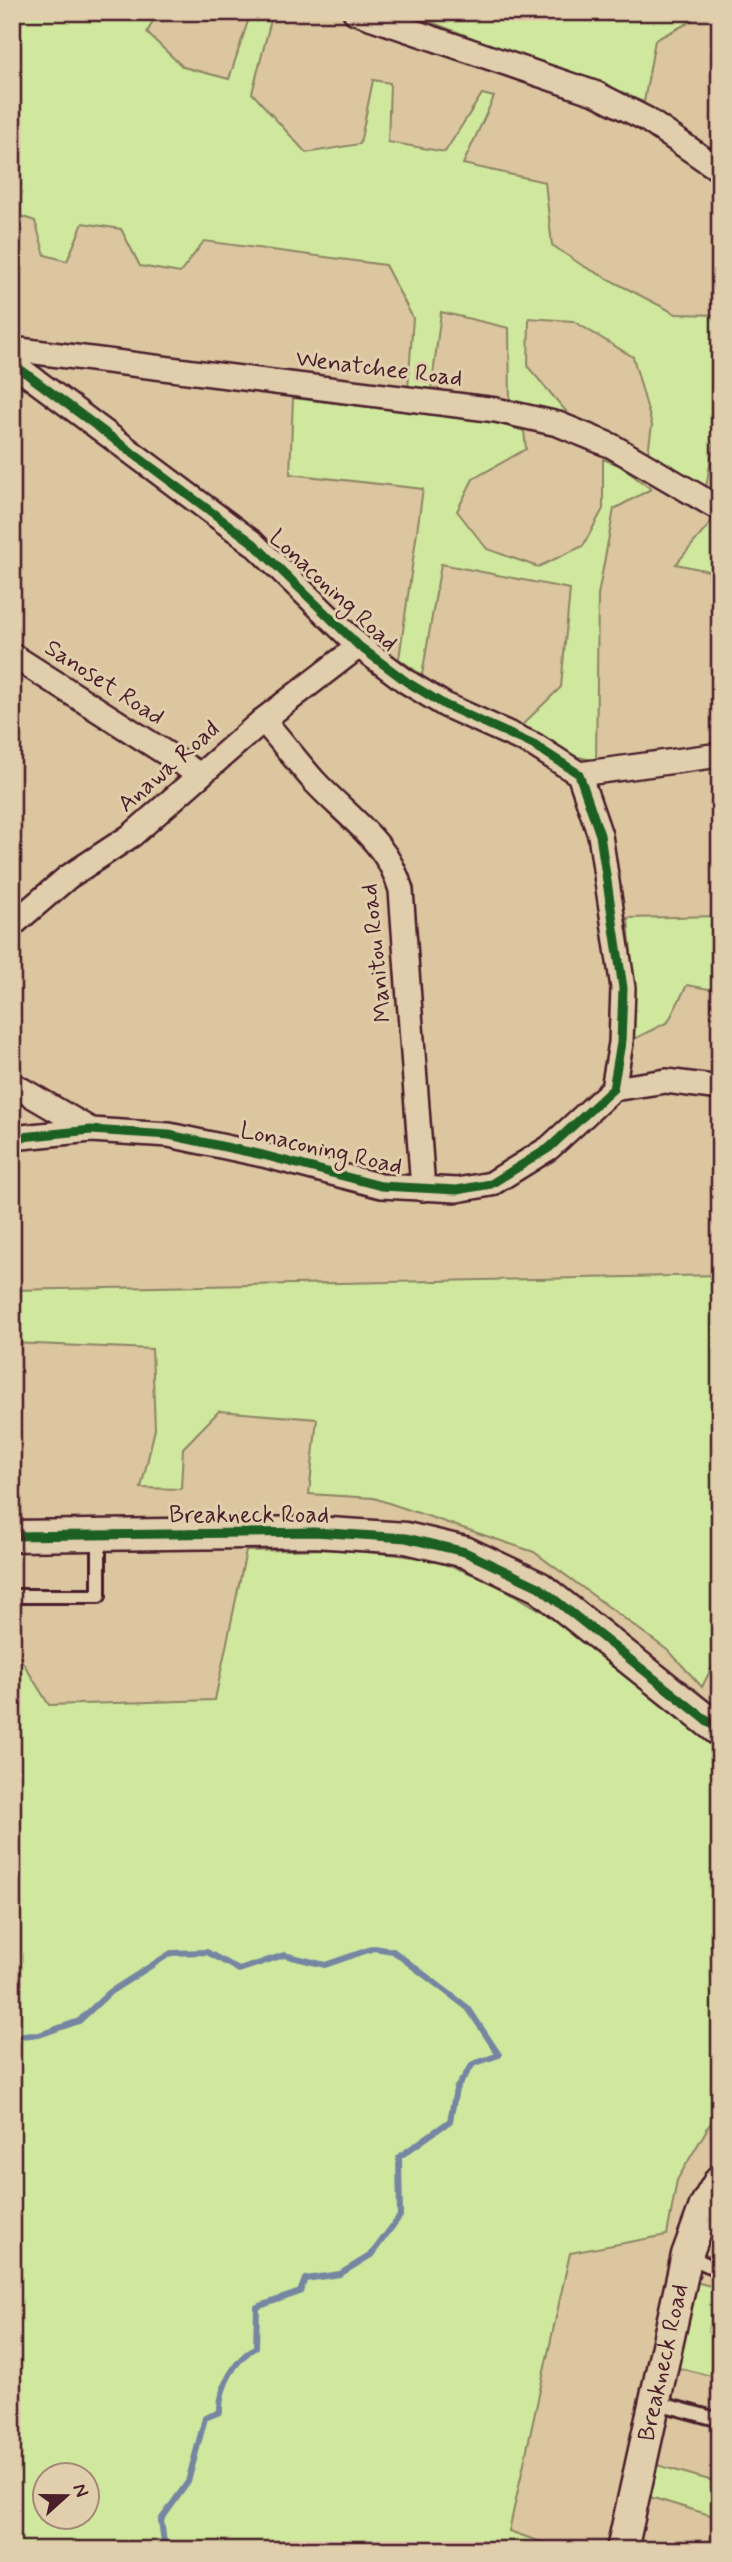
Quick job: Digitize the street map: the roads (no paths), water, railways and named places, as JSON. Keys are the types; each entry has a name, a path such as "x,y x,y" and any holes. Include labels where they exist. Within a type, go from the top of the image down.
{"street":[{"path":"355,12 597,94 646,119 720,170"},
{"name":"Wenatchee Road","path":"12,349 496,410 558,424 612,446 720,509"},
{"name":"Lonaconing Road","path":"12,363 253,543 359,646 445,705 534,745 579,774"},
{"name":"Anawa Road","path":"12,925 68,877 132,835 263,720 359,646"},
{"name":"Sanoset Road","path":"15,657 200,775"},
{"name":"Manitou Road","path":"263,720 315,782 382,848 395,867 401,890 423,1189"},
{"path":"720,755 579,774 600,835 623,988 621,1043 613,1089 666,1081 720,1088"},
{"path":"12,1084 91,1130"},
{"name":"Lonaconing Road","path":"12,1138 91,1130 169,1135 263,1155 381,1186 457,1190 491,1184 549,1147 613,1089"},
{"name":"Breakneck Road","path":"12,1536 314,1532 406,1538 465,1552 539,1587 720,1731"},
{"name":"Breakneck Road","path":"622,2550 687,2255 705,2206 720,2180"}],"lane":[{"path":"12,1597 99,1596 99,1535"},
{"path":"687,2255 720,2271"},
{"path":"654,2402 720,2420"}],"waterway":[{"path":"12,2036 39,2035 79,2021 110,1992 171,1953 207,1952 239,1970 284,1955 325,1965 374,1948 393,1951 468,2008 499,2055 473,2064 456,2089 450,2121 399,2157 400,2216 371,2255 340,2274 305,2279 300,2292 257,2307 256,2347 235,2366 225,2384 220,2412 205,2418 188,2482 161,2520 165,2550"}]}
